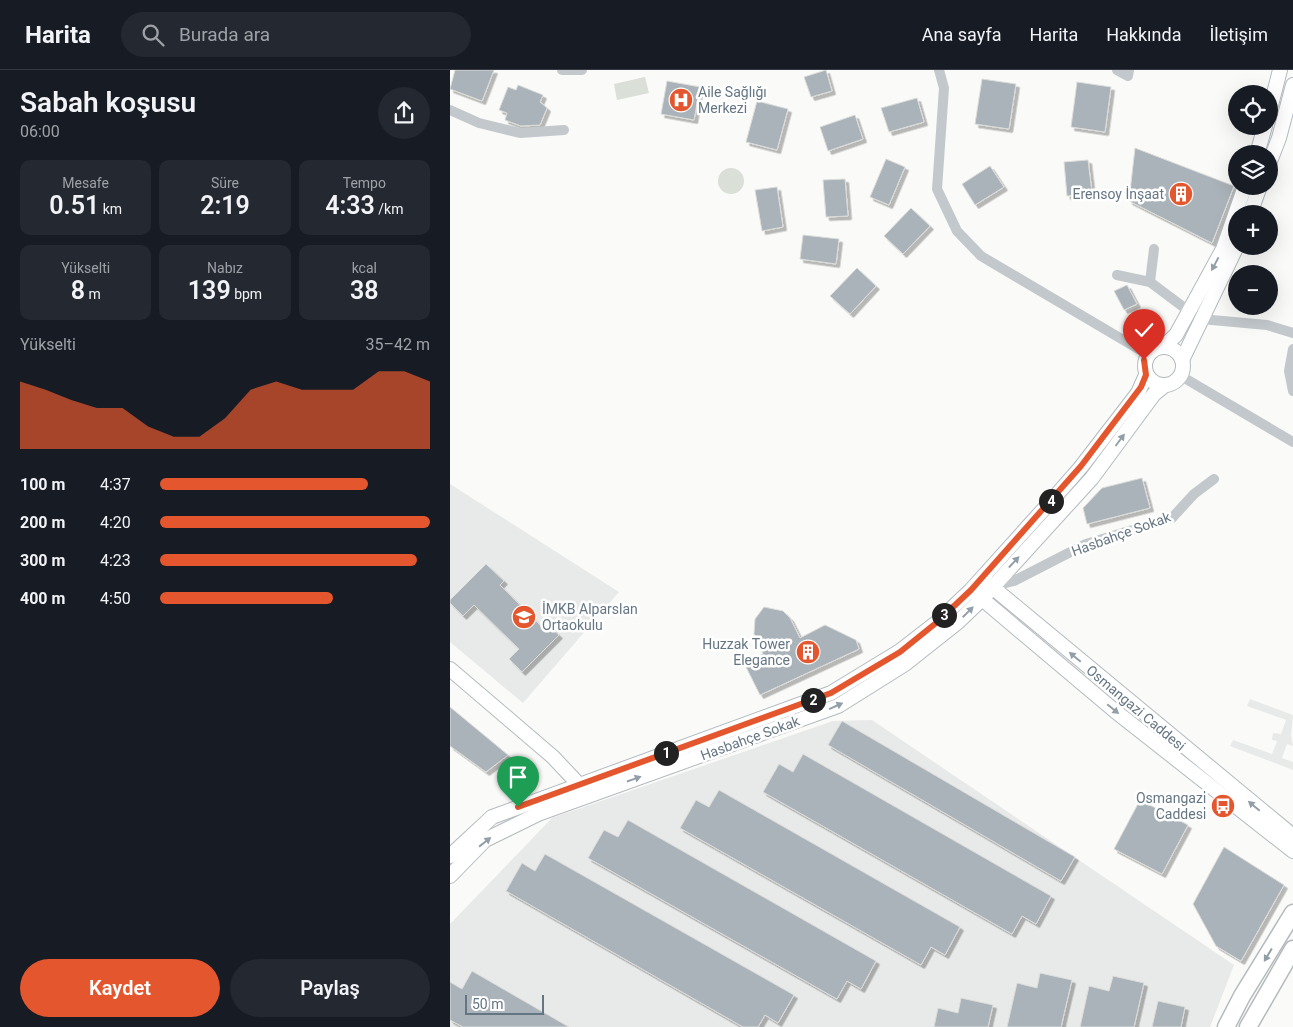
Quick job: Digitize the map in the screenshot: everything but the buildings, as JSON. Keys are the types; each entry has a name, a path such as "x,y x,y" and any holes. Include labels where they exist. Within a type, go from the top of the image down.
{"main road":[{"path":"1276,85 1280,70"},
{"path":"1276,145 1293,86"},
{"path":"986,582 1092,478 1154,394 1165,385 1174,382 1180,376 1182,358 1195,316 1223,249 1242,195"},
{"path":"986,582 1138,393 1146,375 1144,365 1147,354 1172,340 1195,316 1232,255"},
{"path":"1164,346 1176,351 1182,358"},
{"path":"1146,375 1155,382 1165,385"},
{"name":"Hasbahçe Sokak","path":"450,856 492,817 584,790 831,693 900,652 976,594 986,582"},
{"name":"Osmangazi Caddesi","path":"986,582 1293,836"},
{"name":"Osmangazi Caddesi","path":"976,594 1115,711 1293,851"},
{"path":"450,670 553,757 584,790"},
{"name":"Hasbahçe Sokak","path":"450,876 486,840 584,790"},
{"path":"1226,1027 1242,996 1293,913"},
{"path":"1248,1027 1293,949"}],"street":[{"path":"562,70 582,70"},
{"path":"938,70 944,88 936,190 957,231 981,256 1147,354"},
{"path":"1117,70 1128,76 1129,70"},
{"path":"450,110 479,123 520,134 564,130"},
{"path":"1150,282 1154,249"},
{"path":"1117,276 1150,282 1195,316 1267,326 1293,333"},
{"path":"1293,349 1288,371 1293,391"},
{"path":"1180,376 1293,442"},
{"name":"Hasbahçe Sokak","path":"986,582 1014,581 1086,544 1172,518 1194,494 1214,479"}],"shaded area":[{"path":"645,77 649,93 617,100 614,84"},
{"path":"731,168 740,172 744,181 740,190 731,194 722,190 718,181 722,172"},
{"name":"İMKB Alparslan Ortaokulu","path":"450,484 619,592 523,703 450,642"},
{"path":"1250,699 1293,715 1291,736 1293,746 1287,744 1282,758 1293,762 1293,770 1230,746 1233,740 1272,754 1277,741 1272,740 1273,733 1281,734 1286,720 1247,706"},
{"path":"872,720 1234,965 1210,1027 450,1027 450,924 552,818 833,721"}],"place":[{"name":"Aile Sağlığı Merkezi","path":"681,100"},
{"name":"Erensoy İnşaat","path":"1181,194"},
{"name":"İMKB Alparslan Ortaokulu","path":"524,617"},
{"name":"Huzzak Tower Elegance","path":"808,652"},
{"name":"Osmangazi̇ Caddesi̇","path":"1223,806"}],"route":[{"path":"518,807 831,693 858,679 900,652 936,623 971,590 1081,466 1143,384 1146,375 1144,360"}]}
